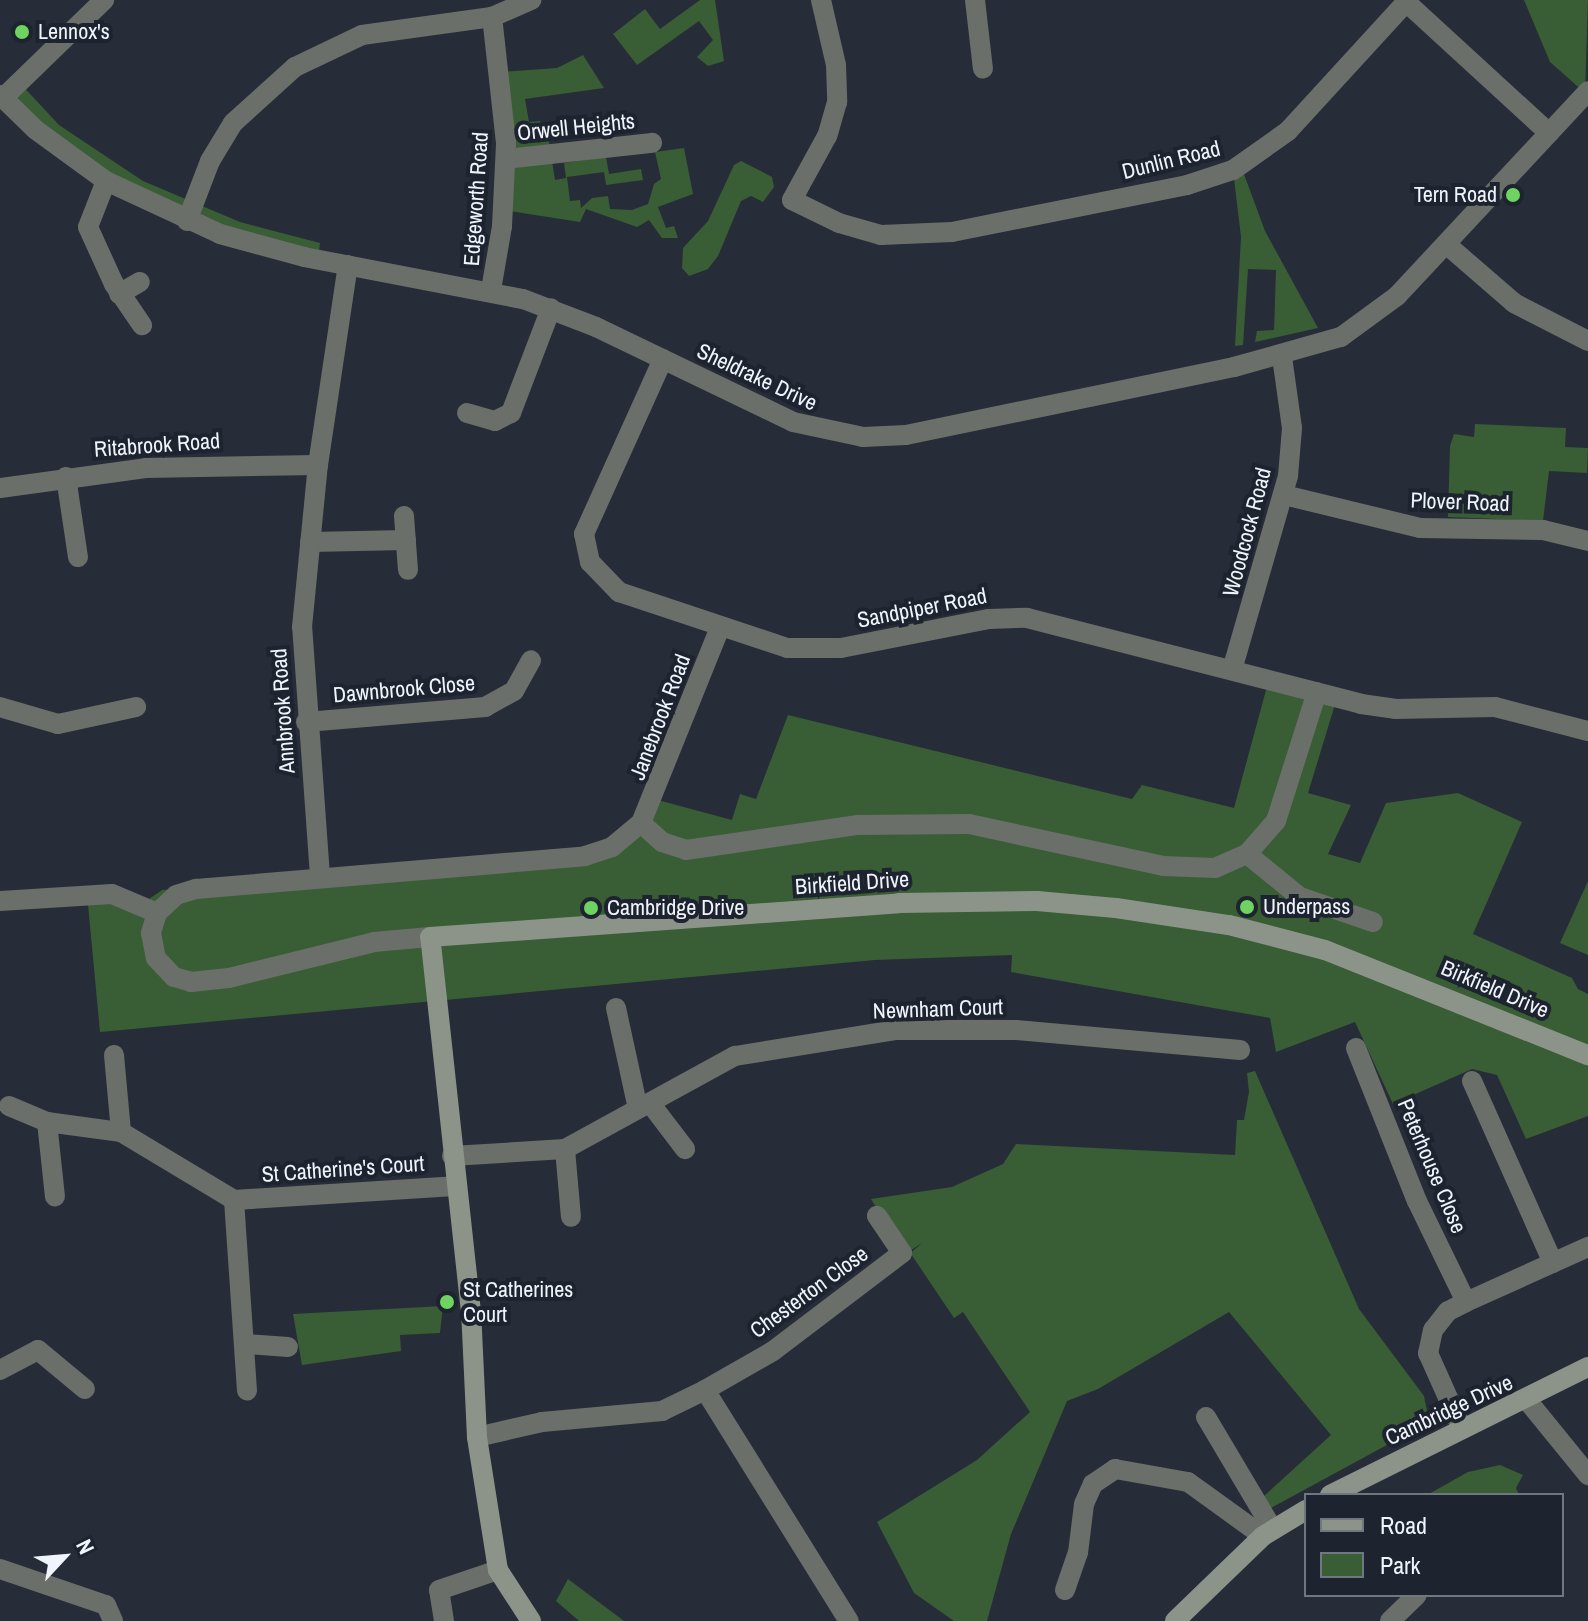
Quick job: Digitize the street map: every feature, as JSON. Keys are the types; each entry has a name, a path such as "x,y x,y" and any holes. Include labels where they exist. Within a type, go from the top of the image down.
{"street":[{"path":"2,96 104,0"},
{"path":"187,221 210,161 233,123 295,67 341,42 379,30 492,17 531,0"},
{"name":"Dunlin Road","path":"821,0 836,65 837,102 827,136 792,200 871,232 935,235 1218,176 1288,131 1407,1 1549,133"},
{"path":"975,0 983,69"},
{"name":"Edgeworth Road","path":"491,290 506,159 492,17"},
{"name":"Sheldrake Drive","path":"2,96 36,130 106,181 187,221 263,248 491,290 551,308 793,422 863,437 906,435 1282,357 1326,344 1365,324 1446,244 1588,91"},
{"name":"Orwell Heights","path":"506,159 652,143"},
{"path":"106,181 88,227 119,294 142,325"},
{"path":"1446,244 1514,303 1588,341"},
{"name":"Annbrook Road","path":"320,876 306,722 302,627 318,465 348,265"},
{"path":"119,294 140,282"},
{"path":"467,413 495,421 511,413 551,308"},
{"name":"Woodcock Road","path":"1232,670 1284,495 1292,428 1282,357"},
{"name":"Sandpiper Road","path":"663,359 605,478 585,528 585,546 596,573 612,588 773,645 814,649 989,619 1027,618 1384,708 1495,707 1588,731"},
{"name":"Ritabrook Road","path":"0,488 66,477 179,466 318,465"},
{"path":"66,477 76,548 96,536"},
{"name":"Plover Road","path":"1284,495 1420,528 1543,530 1588,541"},
{"path":"404,516 408,570"},
{"path":"310,542 406,540"},
{"name":"Janebrook Road","path":"641,823 720,627"},
{"name":"Dawnbrook Close","path":"306,722 485,707 514,691 531,660"},
{"path":"0,901 112,894 157,913 188,890 320,876 585,856 612,847 641,823 662,842 686,850 858,825 938,822 1016,830 1176,868 1215,868 1247,854 1269,832 1282,809 1317,692"},
{"path":"0,707 68,724 136,707"},
{"path":"1247,854 1300,897 1373,922"},
{"name":"Birkfield Drive","path":"157,913 151,933 156,958 174,977 191,982 229,978 374,942 430,937 899,903 1037,901 1116,908 1229,925 1325,950 1588,1055"},
{"path":"430,937 471,1312 477,1437 498,1570 531,1621"},
{"path":"616,1008 644,1106 685,1149"},
{"name":"Newnham Court","path":"452,1156 565,1149 735,1056 895,1030 1016,1030 1240,1050"},
{"name":"Peterhouse Close","path":"1356,1048 1417,1201 1466,1302"},
{"path":"114,1055 121,1132"},
{"path":"1472,1081 1553,1263"},
{"name":"St Catherine's Court","path":"9,1106 47,1122 121,1132 234,1200 455,1186"},
{"path":"47,1122 55,1197"},
{"path":"565,1149 571,1217"},
{"name":"St Catherine's Court","path":"234,1200 247,1391"},
{"name":"Chesterton Close","path":"477,1437 542,1422 662,1411 705,1390 773,1351 902,1253 877,1216"},
{"path":"1462,1429 1428,1353 1433,1330 1448,1311 1588,1247"},
{"path":"246,1344 288,1347"},
{"path":"0,1370 38,1350 85,1389"},
{"name":"Cambridge Drive","path":"1334,1493 1527,1400 1588,1367"},
{"path":"705,1390 849,1621"},
{"path":"1527,1400 1588,1475"},
{"path":"1206,1417 1268,1533"},
{"path":"1065,1590 1078,1553 1084,1504 1103,1472 1115,1469 1188,1482 1268,1533"},
{"path":"1175,1621 1268,1533 1304,1511"},
{"path":"0,1569 106,1605 113,1621"},
{"path":"444,1621 439,1590 498,1570"},
{"path":"1390,1621 1415,1597"}],"green space":[{"path":"700,0 715,0 724,61 708,66 697,57 713,40 699,21 637,65 613,34 645,9 660,29"},
{"path":"1524,0 1588,0 1585,93 1550,62"},
{"path":"583,55 604,88 525,99 529,122 540,121 543,135 548,135 555,180 566,178 564,163 606,157 609,174 641,169 643,180 606,185 604,172 567,177 570,201 580,200 581,208 592,198 608,196 610,209 632,210 648,204 654,184 661,179 655,152 684,148 693,194 658,207 666,228 674,226 678,238 662,238 649,220 637,227 586,209 580,222 503,210 500,72 557,68"},
{"path":"19,82 59,125 143,181 240,222 320,243 318,260 167,212 3,98"},
{"path":"741,161 772,177 774,187 763,202 751,196 741,201 718,256 708,269 689,276 682,268 683,248 708,221 734,165"},
{"path":"1241,166 1265,231 1318,328 1255,342 1257,331 1274,330 1276,270 1248,269 1243,345 1235,346 1241,237 1233,170"},
{"path":"1475,424 1566,428 1565,447 1588,448 1587,473 1549,471 1543,521 1448,517 1450,446 1454,434 1474,437"},
{"path":"1269,679 1337,698 1308,793 1351,805 1328,854 1360,863 1386,803 1458,793 1522,822 1473,934 1572,978 1578,989 1588,994 1588,1116 1526,1139 1497,1075 1472,1069 1393,1104 1355,1022 1276,1052 1270,1018 1011,972 1012,955 875,960 100,1032 87,894 142,904 162,890 595,854 654,799 732,820 740,794 756,799 788,715 1132,799 1142,785 1234,808"},
{"path":"1588,881 1588,955 1560,943"},
{"path":"1255,1071 1359,1309 1424,1396 1428,1416 1420,1427 1258,1515 1254,1505 1331,1435 1229,1312 1098,1389 1067,1401 1011,1534 987,1621 954,1621 914,1593 877,1522 977,1460 1030,1412 963,1312 954,1318 911,1254 907,1256 922,1243 905,1254 871,1199 952,1187 1003,1164 1016,1144 1235,1155 1237,1120 1244,1120 1249,1092 1247,1073"},
{"path":"443,1306 440,1333 400,1335 401,1351 302,1365 293,1314"},
{"path":"1500,1465 1523,1475 1516,1488 1518,1493 1431,1493 1468,1472"},
{"path":"568,1579 624,1621 579,1621 556,1601"}],"place":[{"name":"Lennox's","path":"22,32"},
{"name":"Tern Road","path":"1513,195"},
{"name":"Underpass","path":"1247,907"},
{"name":"Cambridge Drive","path":"591,908"},
{"name":"St Catherines Court","path":"447,1302"}]}
